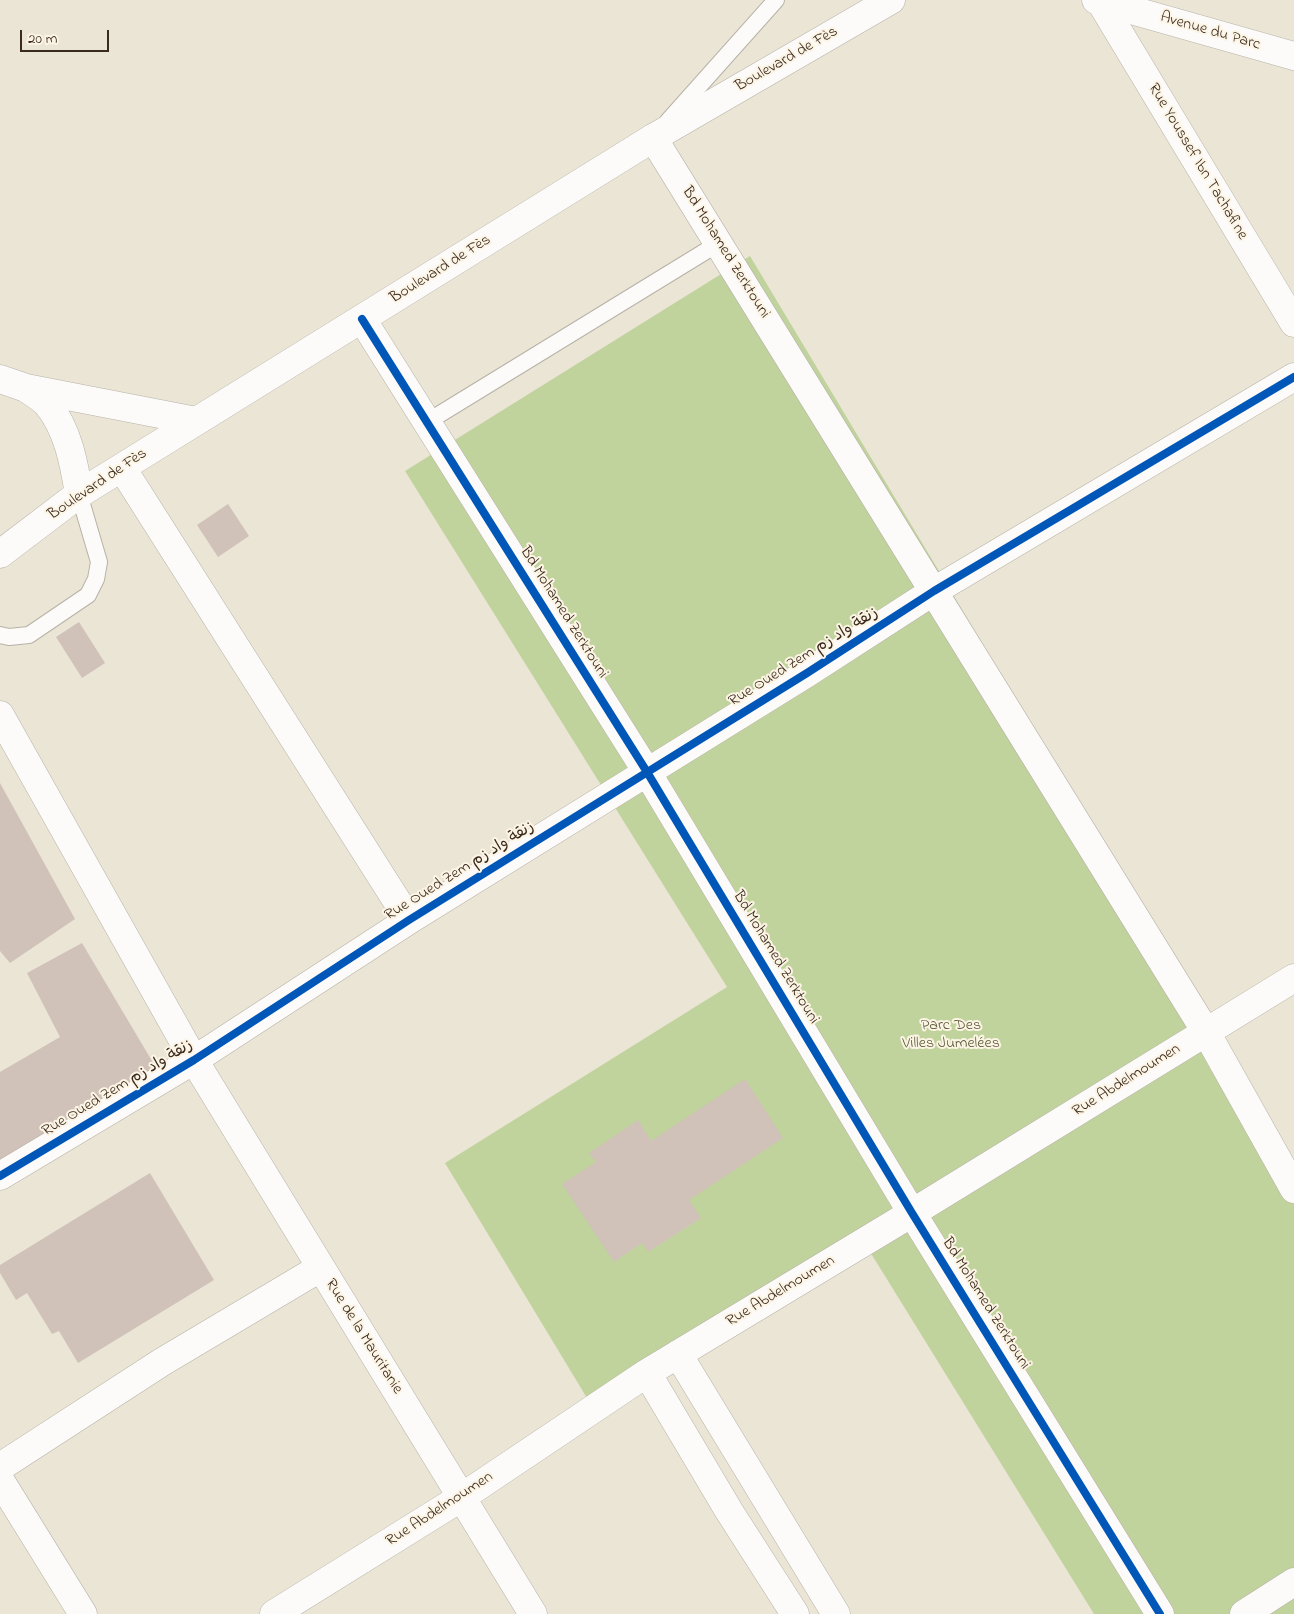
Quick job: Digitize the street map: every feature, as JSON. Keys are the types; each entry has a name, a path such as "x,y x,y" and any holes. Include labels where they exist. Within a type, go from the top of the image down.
{"street":[{"name":"Boulevard de Fès","path":"0,554 79,494 196,421 653,138 891,0"},
{"name":"Avenue du Parc","path":"1098,1 1294,56"},
{"name":"Rue Youssef Ibn Tachafine","path":"1098,1 1294,323"},
{"name":"Bd Mohamed Zerktouni","path":"653,138 1206,1032 1294,1189"},
{"name":"Bd Mohamed Zerktouni","path":"362,319 647,772 912,1213 1160,1614"},
{"name":"Rue Oued Zem زنقة واد زم","path":"0,1176 194,1060 409,920 807,673 934,591 1294,377"},
{"path":"0,379 26,388 196,421"},
{"path":"26,388 47,404 64,432 79,494"},
{"path":"122,468 409,920"},
{"name":"Rue de la Mauritanie","path":"0,715 194,1060 533,1614"},
{"name":"Rue Abdelmoumen","path":"274,1614 462,1497 647,1373 912,1213 1294,978"},
{"path":"0,1467 162,1362 320,1268"},
{"path":"678,1354 836,1614"},
{"path":"647,1373 729,1511 795,1614"},
{"path":"0,1480 83,1614"},
{"path":"1244,1614 1294,1582"}],"lane":[{"path":"653,138 776,0"},
{"path":"427,422 719,243"},
{"path":"0,635 9,637 29,635 88,595 96,579 99,562 79,494"}],"green space":[{"name":"Parc Des Villes Jumelées","path":"750,256 1294,1163 1294,1614 1094,1614 867,1247 593,1408 445,1163 727,987 405,471"}],"building":[{"path":"228,504 249,536 218,557 197,525"},
{"path":"79,622 105,663 82,678 56,637"},
{"path":"0,783 75,919 10,963 0,951"},
{"path":"82,943 158,1071 0,1162 0,1072 60,1037 27,973"},
{"path":"745,1079 783,1138 689,1200 701,1218 648,1252 642,1243 614,1262 562,1184 596,1162 589,1153 638,1120 651,1141"},
{"path":"150,1173 214,1280 78,1363 59,1331 52,1334 27,1293 16,1300 0,1273 0,1265"}],"cycle path":[{"path":"362,319 647,772 912,1213 1160,1614"},
{"path":"0,1176 194,1060 409,920 807,673 934,591 1294,377"}]}
